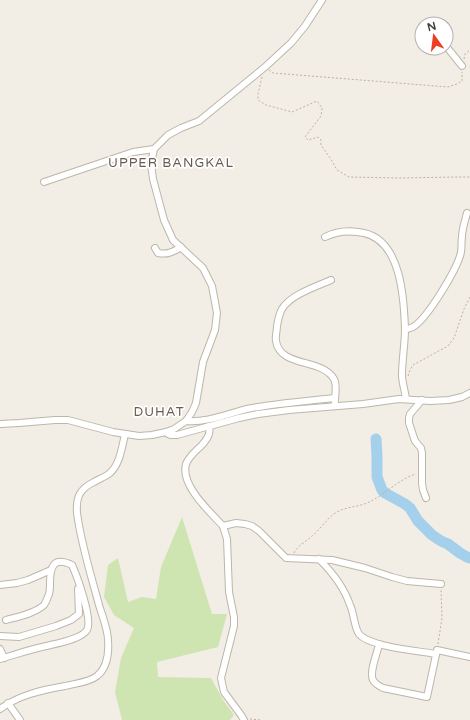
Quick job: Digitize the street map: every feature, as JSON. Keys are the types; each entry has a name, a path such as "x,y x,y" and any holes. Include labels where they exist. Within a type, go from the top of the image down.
{"street":[{"path":"0,424 68,420 113,432 139,436 166,432 174,429 186,421 196,403 204,362 215,330 217,313 212,286 203,268 173,240 164,220 152,179 151,164 154,149 168,135 199,121 265,67 291,43 305,26 322,0"},
{"path":"454,56 462,66"},
{"path":"44,182 133,152 154,149"},
{"path":"405,330 414,327 423,317 437,299 452,273 461,252 462,237 467,213"},
{"path":"325,237 345,231 368,234 382,242 392,257 403,294 405,330 402,376 406,399"},
{"path":"155,248 158,253 165,254 181,247"},
{"path":"331,280 301,294 289,301 282,308 278,317 276,340 278,348 282,354 323,369 329,373 335,380 335,406"},
{"path":"166,432 168,434 177,435 258,414 289,410 363,404 399,399 450,400 470,393"},
{"path":"186,421 204,420 279,404 334,398"},
{"path":"422,400 410,414 409,423 415,441 421,448 422,452 423,459 421,473 423,490 426,498"},
{"path":"209,426 210,433 205,442 186,464 187,480 190,488 223,526 227,539 228,592 234,617 234,626 221,678 224,692 244,720"},
{"path":"0,708 8,703 39,691 87,681 97,676 106,665 108,656 108,638 83,544 77,512 77,501 79,493 85,487 111,473 117,464 125,434"},
{"path":"223,526 236,523 252,526 286,558 332,560 407,581 441,584"},
{"path":"319,559 330,570 344,590 352,610 356,630 360,635 379,645 470,657"},
{"path":"0,585 28,580 50,570 55,563 60,561 66,562 72,565 75,570 88,612 89,625 87,630 80,636 57,644 2,658 0,649"},
{"path":"6,620 40,608 45,604 50,593 50,570"},
{"path":"0,636 19,637 61,624 71,620 79,614 79,593 75,570"},
{"path":"379,645 372,669 373,680 377,685 384,688 427,697 436,652"},
{"path":"8,703 20,720"}],"path":[{"path":"470,50 465,54 462,66 462,81 448,87 273,73 265,67 258,94 258,100 266,105 292,112 316,102 322,108 321,116 305,138 308,140 318,137 321,140 321,145 337,170 349,177 470,178"},
{"path":"408,377 413,365 448,346 454,338 464,308 470,297"},
{"path":"291,558 295,550 339,510 364,505 385,493 402,479 421,473"},
{"path":"436,652 442,618 441,584"},
{"path":"244,720 261,720"}],"green space":[{"path":"182,517 212,614 227,614 218,647 157,662 158,677 211,678 223,700 234,715 230,720 122,720 115,692 121,658 134,628 114,615 104,597 108,565 118,558 128,602 142,597 156,599 161,567"}],"waterway":[{"path":"376,439 377,477 382,490 410,508 418,521 432,535 470,558"}],"district":[{"name":"UPPER BANGKAL","path":"171,162"},
{"name":"DUHAT","path":"159,411"}]}
